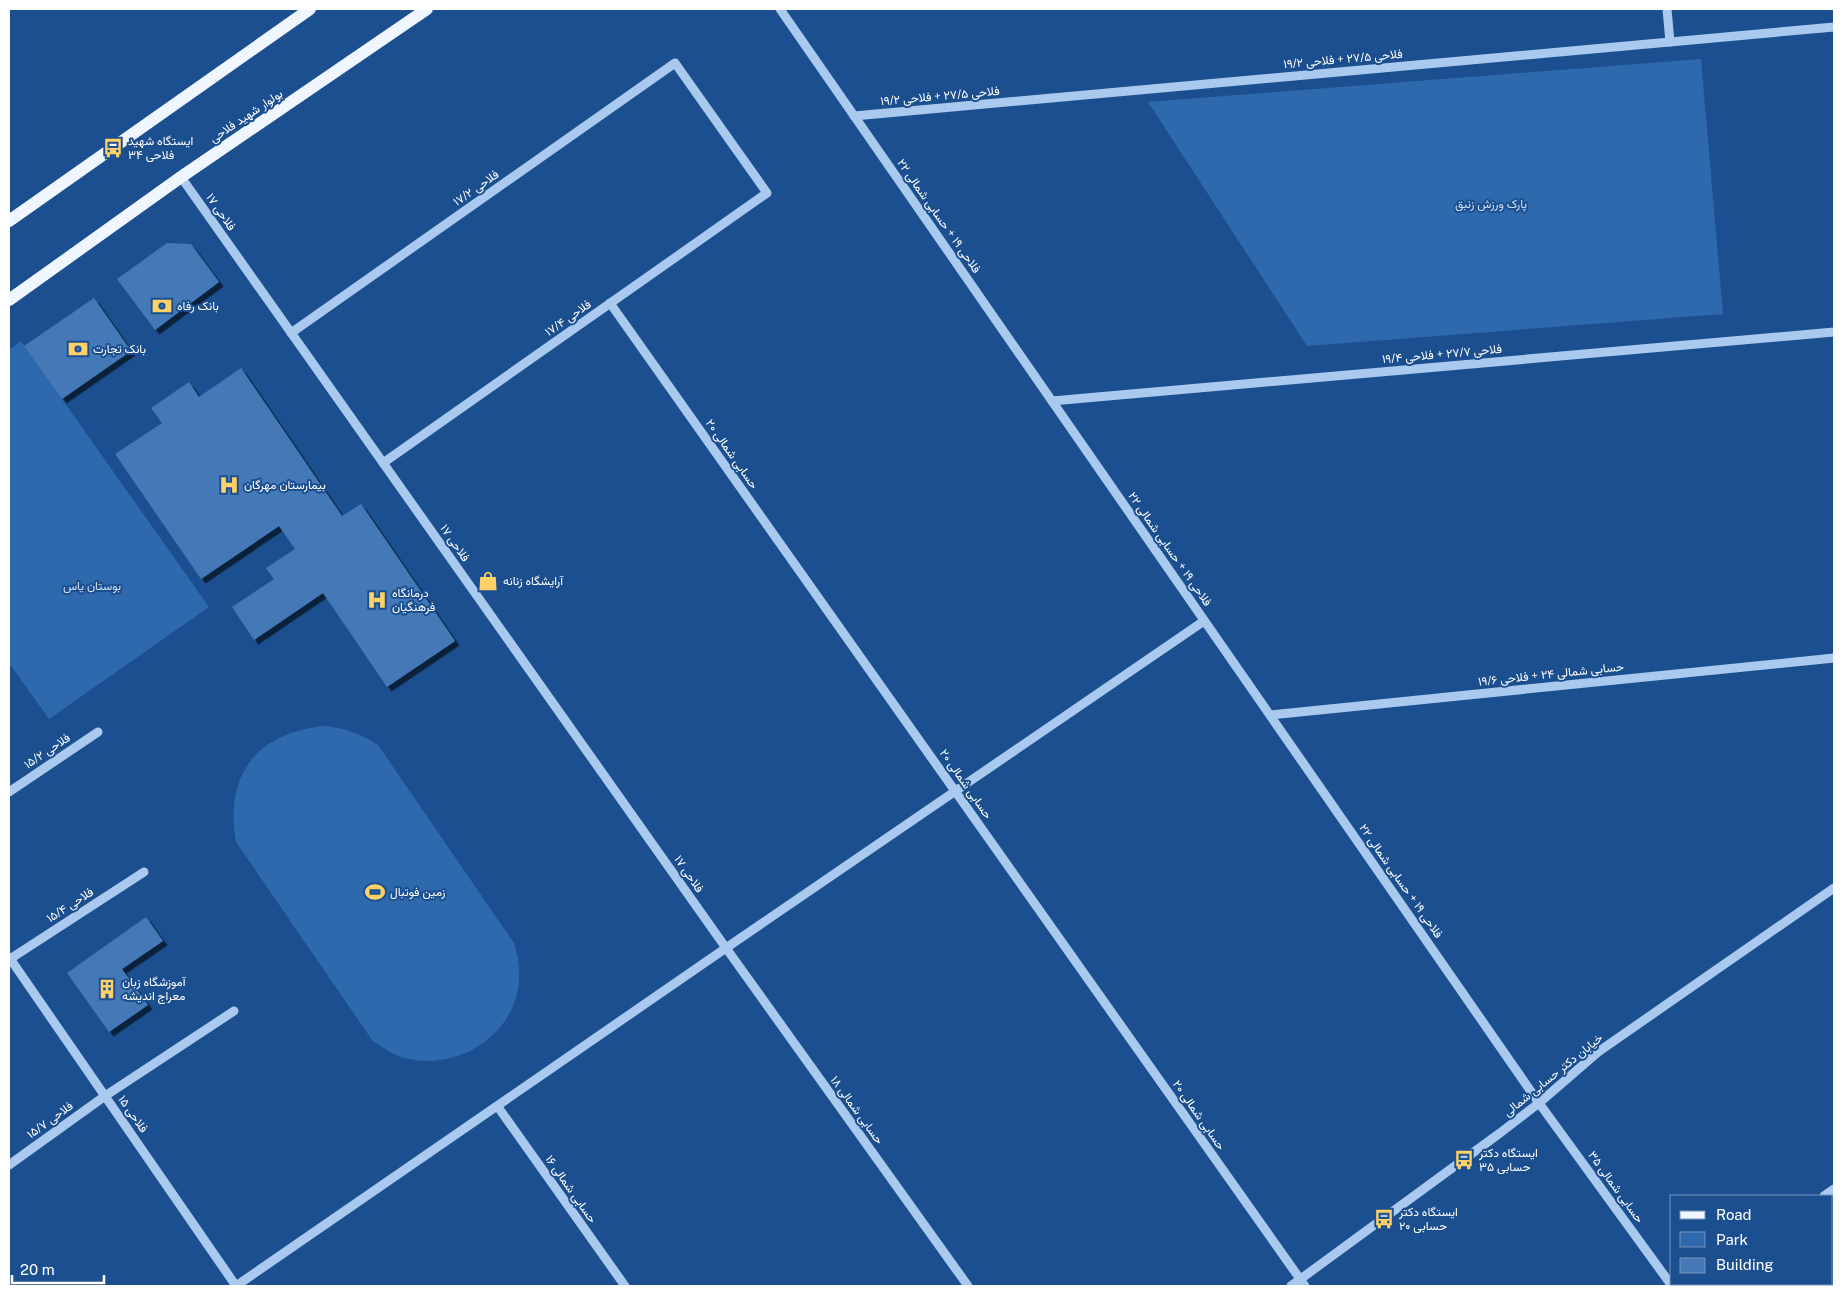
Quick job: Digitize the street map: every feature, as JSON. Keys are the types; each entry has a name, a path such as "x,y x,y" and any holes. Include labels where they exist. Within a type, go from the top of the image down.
{"main road":[{"path":"9,221 310,9"},
{"name":"بولوار شهید فلاحی","path":"9,300 181,176 427,9"}],"street":[{"name":"فلاحی ۱۹ + حسابی شمالی ۲۲","path":"780,9 1539,1103"},
{"path":"1667,9 1670,42"},
{"name":"فلاحی ۲۷/۵ + فلاحی ۱۹/۲","path":"854,116 1834,28"},
{"name":"فلاحی ۱۷/۴","path":"383,463 767,193 675,63"},
{"name":"فلاحی ۱۷/۲","path":"290,333 675,63"},
{"name":"فلاحی ۱۷","path":"181,176 726,948"},
{"name":"حسابی شمالی ۲۰","path":"610,304 1303,1283"},
{"name":"فلاحی ۲۷/۷ + فلاحی ۱۹/۴","path":"1052,401 1834,332"},
{"path":"236,1286 1204,621"},
{"name":"حسابی شمالی ۲۴ + فلاحی ۱۹/۶","path":"1270,715 1834,658"},
{"name":"فلاحی ۱۵/۲","path":"9,792 98,732"},
{"name":"فلاحی ۱۵/۴","path":"9,958 144,872"},
{"name":"خیابان دکتر حسابی شمالی","path":"1291,1286 1303,1283 1539,1103 1598,1052 1834,888"},
{"name":"حسابی شمالی ۱۸","path":"726,948 968,1286"},
{"name":"فلاحی ۱۵","path":"9,958 236,1286"},
{"name":"فلاحی ۱۵/۷","path":"9,1165 105,1096 234,1011"},
{"name":"حسابی شمالی ۳۵","path":"1539,1103 1670,1283"},
{"name":"حسابی شمالی ۱۶","path":"498,1107 625,1286"}],"green space":[{"name":"پارک ورزش زنبق","path":"1701,59 1723,314 1307,346 1148,102"},
{"name":"بوستان یاس","path":"21,341 209,607 49,719 9,663 9,350"},
{"name":"زمین فوتبال","path":"325,726 353,732 378,745 514,943 519,964 519,977 516,997 508,1016 496,1031 481,1044 464,1054 445,1059 425,1061 405,1058 392,1053 372,1040 236,842 235,796 241,777 250,761 264,748 281,737 301,730"}],"building":[{"name":"بانک رفاه","path":"167,243 191,244 219,282 155,330 117,279"},
{"name":"بانک تجارت","path":"94,298 131,351 62,399 24,346"},
{"path":"241,368 342,516 361,504 455,641 387,687 323,593 254,640 232,607 274,579 266,568 295,549 279,526 201,579 115,454 162,423 151,408 189,382 199,397"},
{"name":"آموزشگاه زبان معراج اندیشه","path":"146,917 163,941 122,969 148,1005 109,1032 67,973"}],"place":[{"name":"ایستگاه شهید فلاحی ۳۴","path":"113,148"},
{"name":"بانک رفاه","path":"162,306"},
{"name":"بانک تجارت","path":"78,349"},
{"name":"بیمارستان مهرگان","path":"229,485"},
{"name":"آرایشگاه زنانه","path":"488,581"},
{"name":"درمانگاه فرهنگیان","path":"377,600"},
{"name":"زمین فوتبال","path":"375,892"},
{"name":"آموزشگاه زبان معراج اندیشه","path":"107,989"},
{"name":"ایستگاه دکتر حسابی ۳۵","path":"1464,1160"},
{"name":"ایستگاه دکتر حسابی ۲۰","path":"1384,1219"}]}
